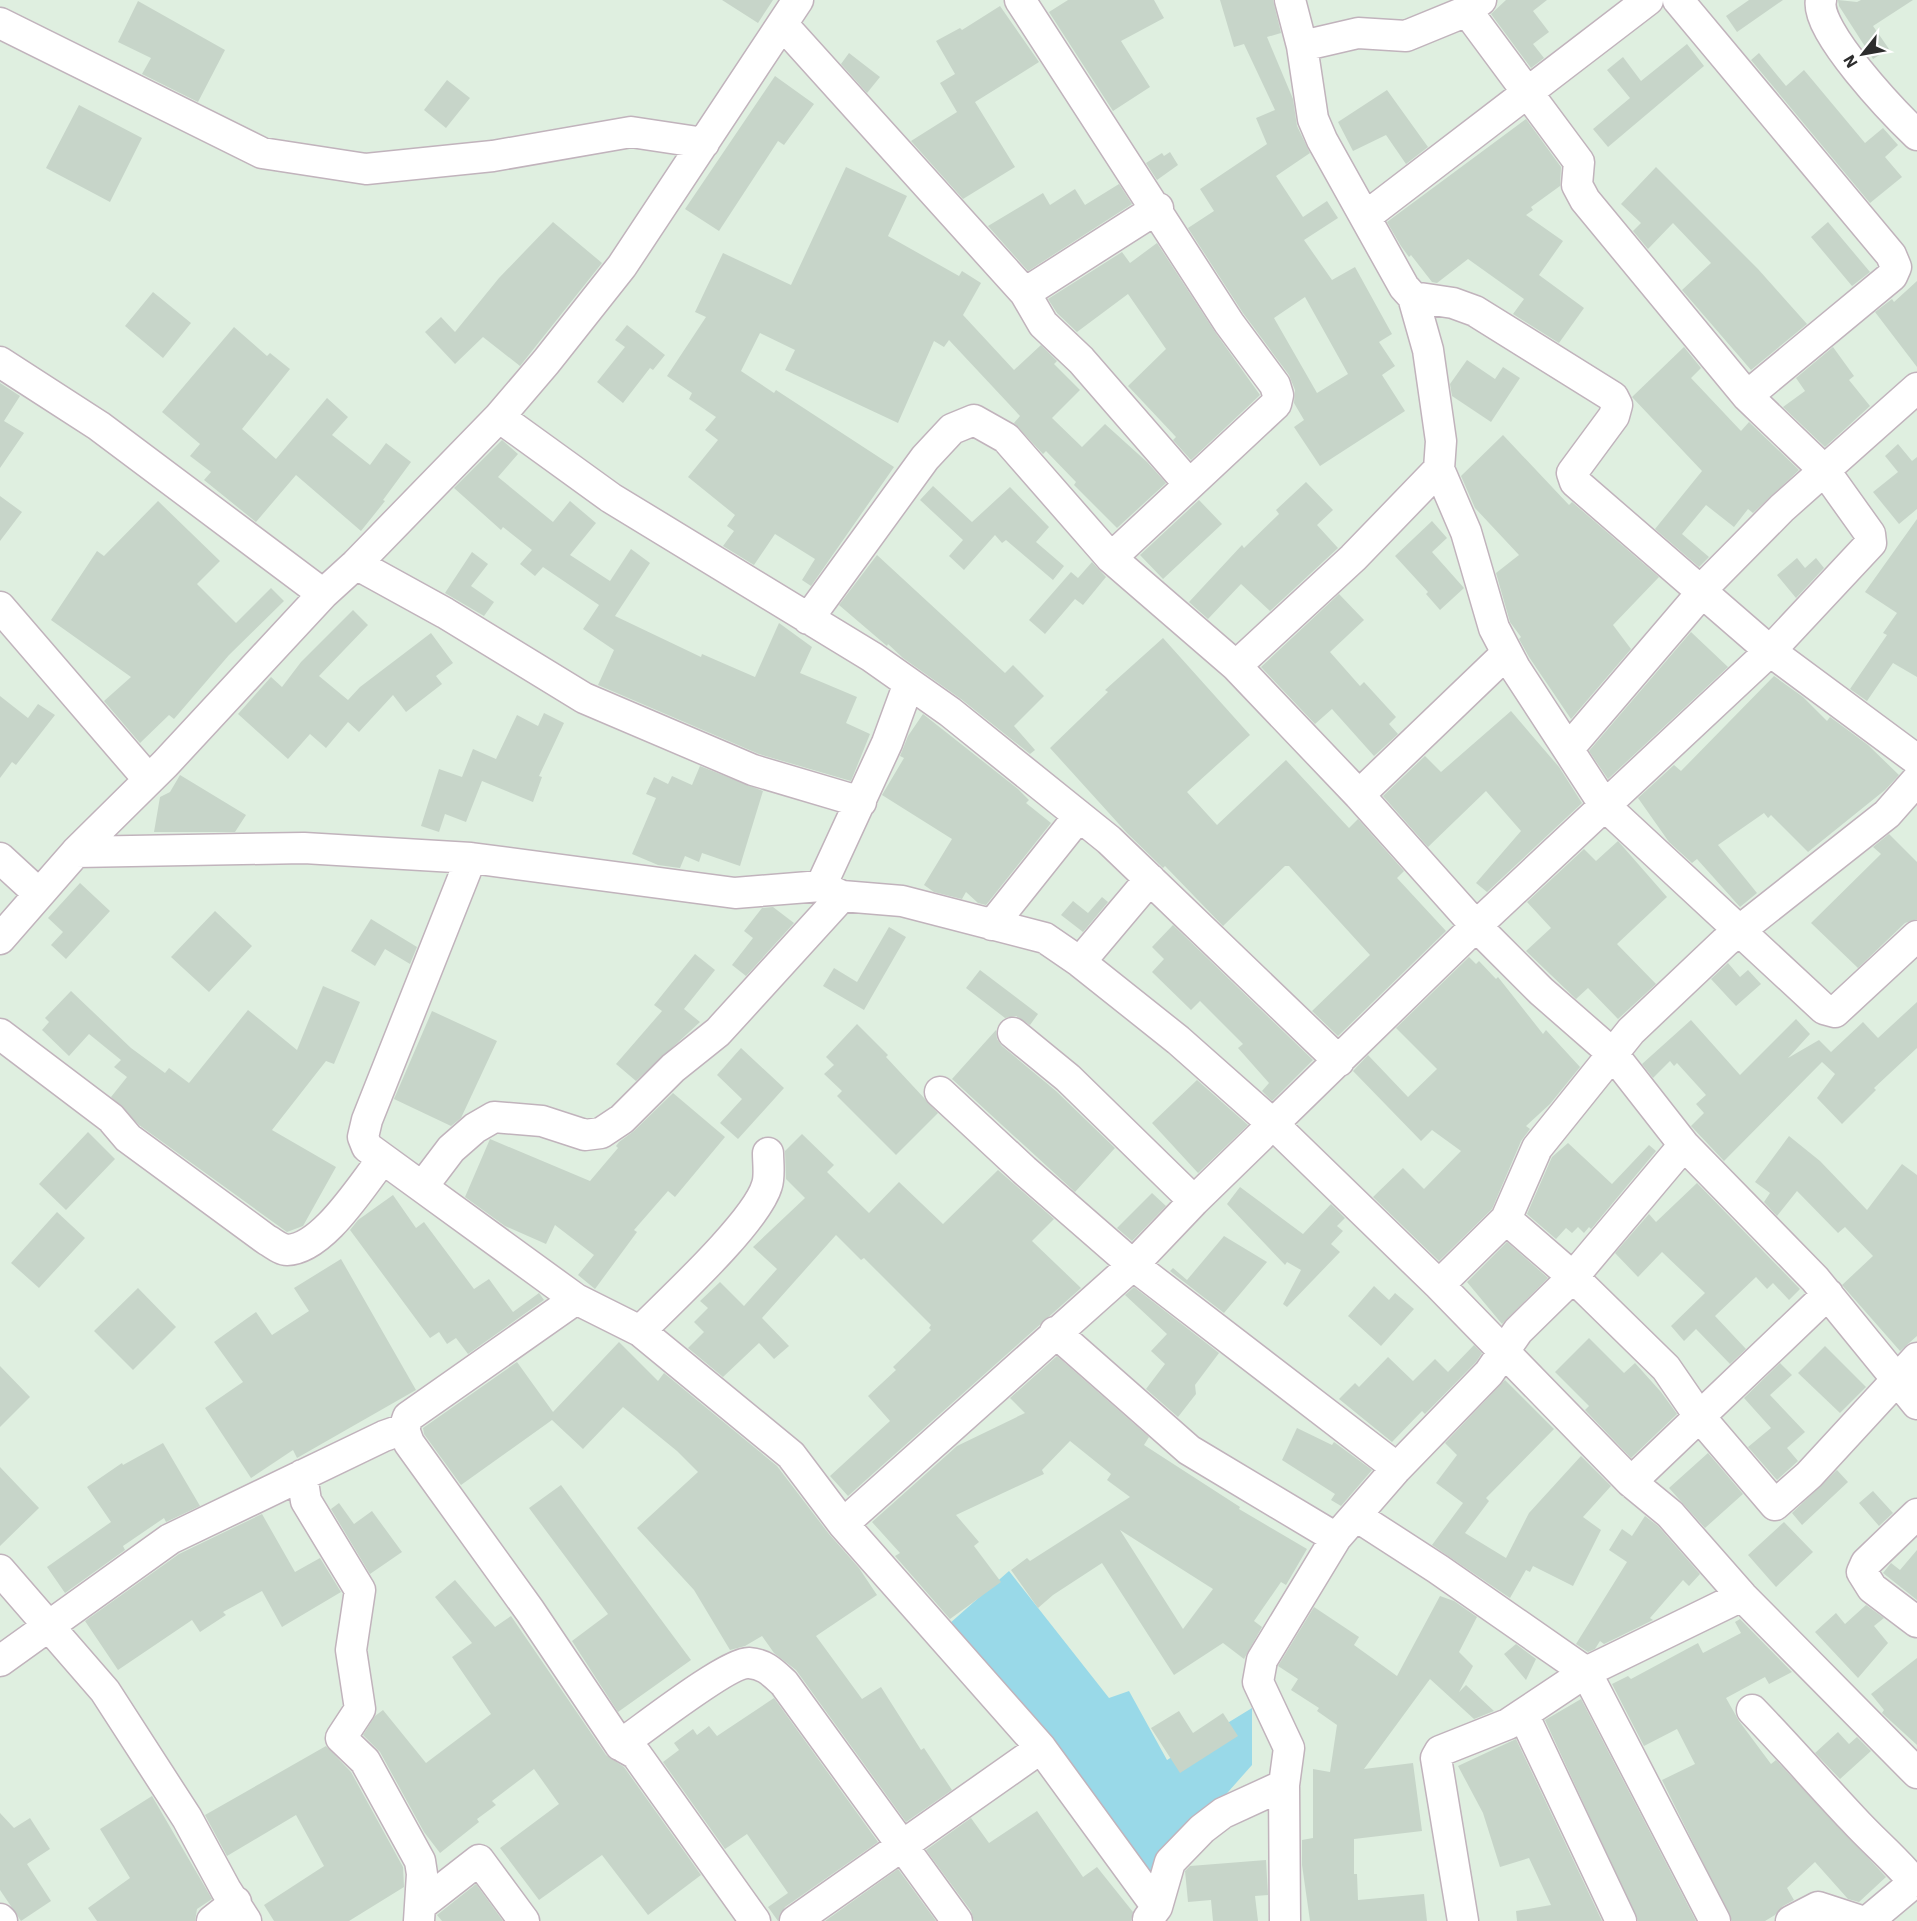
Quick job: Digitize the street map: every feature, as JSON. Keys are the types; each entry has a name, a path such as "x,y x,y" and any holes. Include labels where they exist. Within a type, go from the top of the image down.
{"street":[{"path":"1020,0 1158,208 1229,322 1275,385 1278,395 1276,404 1188,483 1111,558"},
{"path":"1290,0 1302,46 1313,118 1322,140 1404,287 1413,297 1428,350 1441,441 1438,469 1466,532 1494,628 1507,653 1605,806 1824,1009 1835,1012 1917,936"},
{"path":"1365,217 1648,0"},
{"path":"1678,0 1891,255 1896,267 1892,276 1747,396"},
{"path":"1821,0 1820,6 1833,36 1860,73 1917,135"},
{"path":"843,1524 1055,1332 1133,1265 1194,1201 1476,926 1770,651 1871,543 1870,534 1825,471 1747,396 1585,200 1577,185 1579,162 1529,93 1474,5 1406,36 1358,33 1302,46"},
{"path":"0,939 76,852 149,780 322,594 356,564 499,417 622,266 790,13 1025,293 1043,324 1081,360 1188,483"},
{"path":"0,23 261,153 366,169 492,156 631,132 704,143"},
{"path":"1025,293 1158,208"},
{"path":"1413,297 1453,303 1474,311 1613,397 1617,405 1614,416 1572,473 1575,482 1699,592 1770,651 1917,760"},
{"path":"0,362 99,426 322,594"},
{"path":"1569,748 1693,603 1699,592 1753,536 1917,388"},
{"path":"499,417 611,498 872,657 950,712 1079,816 1150,879 1339,1061"},
{"path":"808,619 925,458 952,429 974,420 1006,438 1111,558 1236,666 1359,795 1476,926 1541,991 1612,1053 1684,1145 1828,1294 1907,1367 1917,1404"},
{"path":"1236,666 1353,558 1438,469"},
{"path":"356,564 445,613 584,698 753,770 861,802"},
{"path":"0,607 149,780"},
{"path":"1359,795 1507,653"},
{"path":"423,1186 451,1149 475,1128 494,1117 542,1121 585,1135 602,1132 622,1119 673,1068 718,1032 831,891 861,802 887,743 909,683"},
{"path":"1439,1285 1506,1219 1537,1148 1631,1031 1738,931 1887,814 1917,780"},
{"path":"992,925 1079,816"},
{"path":"76,852 304,848 471,858 735,893 831,891 902,901 1045,938 1178,1040 1274,1125 1439,1285 1503,1354 1631,1482 1670,1514 1742,1596 1917,1773"},
{"path":"0,858 38,893"},
{"path":"471,858 367,1120 363,1137 367,1147 576,1299 640,1331 791,1455 843,1524 1041,1748 1151,1914"},
{"path":"1080,963 1150,879"},
{"path":"1012,1033 1068,1078 1194,1201"},
{"path":"0,1034 111,1118 128,1138 267,1240 285,1250 304,1247 326,1230 382,1160"},
{"path":"940,1092 1024,1170 1133,1265 1397,1468"},
{"path":"1285,1921 1284,1785 1289,1748 1258,1682 1262,1660 1336,1538 1397,1468 1489,1372 1518,1331 1573,1276 1684,1145"},
{"path":"640,1331 691,1280 760,1203 768,1184 768,1153"},
{"path":"1506,1219 1573,1276 1666,1368 1699,1416 1775,1505 1809,1475 1907,1367"},
{"path":"1631,1482 1828,1294"},
{"path":"576,1299 408,1417 404,1429 409,1443 530,1611 620,1745 636,1754 755,1921"},
{"path":"1055,1332 1189,1450 1336,1538"},
{"path":"0,1661 170,1539 384,1436 404,1429"},
{"path":"302,1475 306,1502 360,1590 351,1650 360,1709 341,1738 365,1761 415,1850 422,1874 419,1914"},
{"path":"1917,1514 1866,1563 1862,1572 1872,1588 1917,1622"},
{"path":"1356,1516 1438,1569 1586,1672 1715,1921"},
{"path":"0,1570 105,1691 187,1818 226,1890 241,1911 212,1921"},
{"path":"1463,1921 1436,1758 1440,1751 1508,1724 1586,1672 1742,1596"},
{"path":"620,1745 718,1676 747,1663 767,1667 784,1683 957,1921"},
{"path":"1752,1710 1818,1778 1854,1820 1916,1881 1868,1921"},
{"path":"1523,1714 1621,1921"},
{"path":"795,1921 1041,1748"},
{"path":"1151,1914 1170,1862 1202,1829 1223,1813 1284,1785"},
{"path":"419,1914 479,1860 524,1921"},
{"path":"1791,1921 1818,1907 1861,1921"}],"shaded area":[{"path":"1009,1571 1109,1698 1129,1691 1167,1760 1252,1708 1252,1765 1151,1879 949,1624"}],"building":[{"path":"722,0 773,0 758,23"},
{"path":"1068,0 1154,0 1164,18 1121,41 1150,87 1113,111 1049,12"},
{"path":"1220,0 1273,0 1281,33 1267,37 1293,99 1297,126 1310,153 1276,176 1303,217 1327,201 1338,218 1304,240 1332,280 1355,267 1392,334 1379,342 1395,366 1382,375 1405,411 1320,466 1294,427 1304,420 1294,403 1295,390 1289,375 1243,313 1188,228 1214,211 1200,189 1267,144 1256,118 1275,110 1244,44 1234,47","holes":["1305,297 1348,374 1317,393 1274,318"]},
{"path":"1506,0 1547,0 1533,11 1549,32 1533,44 1544,58 1531,68 1491,14"},
{"path":"1749,0 1783,0 1737,32 1726,16"},
{"path":"1838,0 1857,2 1861,0 1913,0 1873,26 1889,49 1873,59 1839,6"},
{"path":"138,1 225,50 198,102 142,74 151,58 118,42"},
{"path":"1000,6 1039,62 975,102 1015,167 963,199 911,141 957,112 940,83 955,74 936,41 960,28 962,30"},
{"path":"1687,44 1704,66 1608,147 1593,129 1630,98 1607,70 1623,57 1641,81"},
{"path":"849,53 880,77 867,93 841,64"},
{"path":"1759,53 1786,86 1804,70 1865,143 1883,128 1898,145 1885,157 1902,177 1870,203 1751,60"},
{"path":"775,76 814,104 784,145 778,141 719,231 685,209"},
{"path":"447,80 470,98 446,128 424,110"},
{"path":"1387,90 1428,147 1406,164 1386,135 1353,151 1338,122"},
{"path":"79,105 142,138 110,202 46,168"},
{"path":"1526,119 1561,167 1560,186 1531,207 1533,210 1526,215 1563,241 1539,275 1584,308 1559,343 1513,314 1524,299 1468,259 1437,283 1432,282 1411,255 1409,257 1387,222"},
{"path":"1170,152 1178,165 1157,180 1146,163 1162,153 1164,156"},
{"path":"846,167 907,196 888,236 959,276 962,271 981,283 963,315 1014,370 1041,345 1057,361 1054,364 1080,390 1052,418 1082,447 1105,424 1147,462 1166,483 1117,528 1074,485 1076,482 1046,451 1043,454 1014,423 1020,416 949,340 944,347 934,341 898,423 785,370 795,350 760,333 741,371 774,393 776,390 894,467 811,586 802,580 815,559 775,534 754,565 723,546 734,531 727,526 735,515 688,477 718,440 705,430 716,417 689,399 692,393 667,376 706,317 695,312 723,253 791,285"},
{"path":"1656,167 1758,269 1807,324 1751,370 1682,290 1711,263 1673,223 1648,249 1633,231 1641,223 1621,204"},
{"path":"1119,184 1132,204 1028,271 988,226 1043,193 1050,205 1075,189 1085,205"},
{"path":"553,222 602,263 520,366 483,337 455,364 425,332 441,317 455,332 499,278"},
{"path":"1828,222 1870,272 1852,286 1811,237"},
{"path":"1157,243 1215,332 1260,395 1191,460 1173,440 1176,437 1128,386 1166,349 1128,294 1077,332 1057,313 1048,299 1122,252 1130,263"},
{"path":"1917,281 1917,367 1875,312 1892,299 1894,302"},
{"path":"153,292 191,323 163,358 125,326"},
{"path":"627,325 665,355 653,370 650,368 623,403 597,382 625,347 615,340"},
{"path":"234,327 267,356 270,353 290,369 242,429 276,459 327,398 348,417 332,435 370,465 386,443 411,462 383,500 385,501 361,531 296,475 256,522 204,480 211,472 190,456 200,444 162,412"},
{"path":"1684,347 1701,368 1691,378 1741,431 1749,422 1799,470 1753,513 1748,509 1734,527 1706,505 1682,534 1709,557 1699,567 1655,529 1702,471 1632,397"},
{"path":"1833,347 1854,376 1849,380 1870,406 1825,447 1783,407 1805,391 1796,378"},
{"path":"1467,360 1495,379 1503,367 1520,378 1491,422 1452,396 1450,384"},
{"path":"0,383 20,396 4,421 24,433 0,468"},
{"path":"1503,435 1569,505 1572,502 1659,577 1613,625 1631,649 1571,719 1529,657 1519,639 1521,637 1510,622 1496,573 1519,555 1475,508 1461,476"},
{"path":"502,440 518,454 498,477 553,522 570,501 596,523 570,555 610,581 631,549 650,563 615,616 701,657 702,654 755,677 779,623 812,647 800,673 857,697 846,723 870,734 851,781 759,754 598,685 614,650 583,629 599,605 543,567 535,576 520,564 532,550 503,527 501,530 454,488"},
{"path":"1898,444 1912,461 1917,457 1917,509 1899,524 1873,492 1898,472 1885,456"},
{"path":"1306,482 1333,510 1317,525 1338,548 1270,611 1241,584 1208,619 1189,602 1242,545 1244,548 1279,514 1276,510"},
{"path":"933,486 972,522 1010,487 1049,527 1036,542 1064,566 1053,580 1006,540 1002,543 995,535 964,570 949,556 963,540 920,500"},
{"path":"0,496 22,512 0,541"},
{"path":"1199,500 1222,524 1163,579 1140,555"},
{"path":"158,501 220,561 197,584 236,623 271,588 284,601 229,655 174,719 169,715 140,743 104,701 131,677 51,620 97,551 104,556"},
{"path":"1917,519 1917,677 1893,663 1867,701 1850,689 1887,635 1883,633 1897,613 1865,592"},
{"path":"1432,521 1447,538 1432,552 1464,588 1440,610 1426,594 1428,592 1395,556"},
{"path":"472,552 488,564 471,586 494,602 484,616 445,593"},
{"path":"877,555 1005,673 1013,665 1044,696 1014,726 1035,750 1030,754 961,699 903,658 888,644 887,646 839,605"},
{"path":"1797,558 1805,568 1816,558 1824,568 1796,598 1777,575"},
{"path":"1092,562 1106,577 1083,605 1075,599 1045,634 1029,620 1071,572 1078,578"},
{"path":"1339,594 1364,620 1330,652 1360,686 1364,682 1396,717 1389,724 1398,734 1374,756 1332,709 1315,724 1261,667"},
{"path":"353,610 368,625 319,676 348,700 360,687 431,633 453,663 436,676 442,684 406,712 393,695 359,732 348,722 326,748 310,734 288,759 238,714 271,677 282,687 301,662"},
{"path":"1691,632 1728,667 1608,779 1589,751"},
{"path":"1163,638 1250,735 1187,792 1217,825 1286,760 1349,828 1358,819 1404,871 1397,878 1446,931 1338,1036 1312,1011 1370,955 1289,866 1285,866 1223,926 1165,866 1163,868 1127,833 1050,748 1108,692 1105,690"},
{"path":"1774,676 1803,697 1827,721 1830,717 1868,745 1899,775 1885,790 1808,852 1771,815 1768,818 1764,813 1718,845 1757,893 1740,907 1697,859 1692,863 1669,842 1638,798 1674,765 1681,771"},
{"path":"0,696 28,718 38,704 55,715 16,765 12,762 0,778"},
{"path":"1511,711 1559,767 1582,803 1487,892 1476,883 1521,831 1486,791 1428,847 1383,796 1425,756 1441,772"},
{"path":"544,713 564,723 539,776 542,777 533,802 482,781 466,822 445,814 439,832 421,826 439,769 462,777 473,749 496,759 517,715 538,726"},
{"path":"923,714 1018,789 1029,800 1026,803 1051,823 986,905 978,903 966,892 962,899 934,892 924,885 952,839 882,795 904,758 900,756 908,736"},
{"path":"700,766 763,791 740,866 702,853 699,862 685,856 680,868 658,865 632,854 656,798 646,794 654,777 668,784 672,776 692,785"},
{"path":"180,775 246,815 235,832 154,832 160,797 170,792"},
{"path":"1889,834 1917,862 1917,919 1905,923 1858,968 1811,923 1881,854 1873,847"},
{"path":"1618,841 1667,897 1617,944 1656,984 1618,1019 1588,988 1576,999 1526,951 1551,928 1527,902 1584,849 1596,861"},
{"path":"80,883 110,911 66,959 51,945 63,932 48,918"},
{"path":"1102,897 1108,902 1083,932 1061,915 1073,901 1088,913"},
{"path":"773,907 794,923 746,976 732,965 753,938 744,931 762,908"},
{"path":"215,911 252,946 209,992 171,957"},
{"path":"371,919 417,947 410,964 385,949 375,966 351,951"},
{"path":"1173,925 1313,1060 1272,1101 1262,1091 1269,1083 1238,1048 1243,1044 1200,1001 1191,1010 1152,972 1164,959 1152,947"},
{"path":"889,927 906,937 864,1010 823,986 834,968 857,982"},
{"path":"695,954 715,970 684,1009 700,1022 636,1081 616,1064 662,1011 654,1005"},
{"path":"1469,957 1476,964 1479,961 1496,979 1498,977 1543,1034 1546,1030 1580,1067 1550,1104 1526,1126 1530,1129 1521,1141 1492,1209 1439,1261 1373,1197 1403,1168 1424,1189 1461,1151 1432,1130 1421,1141 1353,1071 1368,1055 1408,1097 1437,1069 1396,1028"},
{"path":"1728,963 1740,977 1748,970 1761,984 1736,1006 1711,979"},
{"path":"980,970 1038,1014 1030,1025 1016,1016 1005,1018 966,988"},
{"path":"323,986 360,1002 334,1064 326,1061 272,1130 336,1167 303,1226 287,1232 139,1125 111,1097 127,1077 114,1067 121,1060 89,1034 69,1056 42,1030 49,1022 45,1018 71,991 131,1048 165,1073 169,1068 189,1083 248,1010 297,1050"},
{"path":"1917,1002 1917,1048 1874,1088 1876,1090 1842,1124 1817,1098 1835,1074 1822,1062 1724,1161 1691,1126 1704,1113 1696,1104 1706,1095 1677,1063 1674,1066 1670,1061 1653,1078 1642,1064 1691,1020 1740,1075 1796,1019 1810,1034 1788,1058 1819,1040 1831,1052 1863,1022 1878,1038"},
{"path":"432,1011 497,1041 461,1118 451,1126 394,1099"},
{"path":"857,1024 888,1055 886,1057 938,1113 896,1155 837,1096 842,1091 824,1074 834,1065 826,1057"},
{"path":"996,1030 997,1039 1002,1046 1056,1091 1115,1148 1075,1192 952,1079"},
{"path":"741,1048 784,1088 738,1139 720,1123 742,1099 717,1075"},
{"path":"1197,1080 1248,1125 1198,1173 1152,1123"},
{"path":"673,1093 725,1137 675,1197 668,1191 634,1230 637,1232 595,1289 578,1275 594,1255 555,1225 546,1244 505,1226 465,1197 490,1139 590,1181 618,1148 616,1146 619,1142 634,1131"},
{"path":"88,1132 115,1159 66,1210 39,1184"},
{"path":"802,1134 834,1165 827,1172 869,1213 899,1182 943,1224 998,1170 1054,1219 1032,1241 1081,1288 848,1496 830,1476 890,1421 868,1396 896,1370 893,1367 931,1330 929,1328 931,1325 864,1258 861,1260 836,1235 762,1318 789,1346 774,1359 759,1343 723,1377 688,1348 704,1332 694,1322 708,1308 700,1301 720,1282 744,1306 777,1269 753,1247 805,1198 786,1179 785,1151"},
{"path":"1789,1136 1820,1161 1867,1210 1902,1164 1917,1175 1917,1336 1900,1351 1842,1285 1873,1256 1845,1227 1838,1233 1797,1191 1777,1216 1764,1202 1770,1193 1755,1182"},
{"path":"1568,1143 1612,1184 1649,1145 1656,1151 1591,1229 1589,1227 1584,1233 1578,1227 1572,1233 1566,1228 1556,1239 1527,1214 1552,1157"},
{"path":"1697,1183 1800,1289 1789,1300 1773,1283 1767,1289 1756,1277 1715,1316 1746,1349 1730,1364 1696,1329 1684,1341 1671,1326 1705,1293 1662,1252 1638,1277 1615,1253 1649,1214 1656,1222"},
{"path":"1240,1187 1303,1234 1331,1204 1345,1218 1337,1226 1343,1231 1331,1244 1340,1252 1287,1307 1283,1304 1301,1270 1287,1262 1285,1265 1227,1204"},
{"path":"1152,1193 1166,1206 1132,1241 1117,1228"},
{"path":"393,1195 416,1228 424,1222 474,1289 489,1279 513,1312 539,1293 544,1300 468,1354 456,1338 447,1344 439,1332 430,1338 350,1230 358,1220"},
{"path":"57,1212 85,1238 39,1288 11,1263"},
{"path":"1224,1236 1267,1262 1224,1313 1170,1271 1173,1268 1187,1280"},
{"path":"1507,1242 1548,1278 1502,1324 1467,1282"},
{"path":"341,1259 416,1390 297,1458 293,1450 251,1478 205,1408 243,1382 214,1342 256,1312 272,1335 309,1311 294,1288"},
{"path":"1374,1286 1389,1300 1395,1293 1414,1309 1381,1346 1348,1316"},
{"path":"1134,1287 1219,1353 1195,1385 1196,1394 1178,1417 1146,1389 1165,1364 1151,1351 1167,1334 1125,1295"},
{"path":"138,1288 176,1327 133,1370 94,1331"},
{"path":"1589,1338 1624,1373 1635,1363 1677,1414 1631,1458 1585,1410 1589,1406 1555,1372"},
{"path":"619,1342 658,1381 664,1373 777,1466 829,1534 859,1568 877,1595 816,1636 862,1699 881,1687 921,1750 924,1748 952,1790 906,1822 796,1670 774,1653 762,1636 745,1646 730,1650 694,1590 637,1528 698,1472 677,1451 623,1407 583,1449 552,1420 461,1485 424,1434 423,1428 517,1362 553,1412"},
{"path":"1474,1345 1482,1353 1476,1362 1425,1414 1422,1411 1392,1442 1339,1399 1355,1383 1359,1387 1388,1357 1413,1381 1435,1359 1448,1372"},
{"path":"1825,1346 1866,1387 1840,1413 1798,1373"},
{"path":"1057,1356 1149,1437 1144,1445 1240,1507 1239,1509 1307,1549 1286,1585 1281,1582 1254,1621 1262,1627 1244,1659 1223,1643 1174,1675 1102,1563 1053,1595 1038,1608 1011,1570 1027,1558 1030,1561 1130,1497 1107,1480 1111,1474 1070,1441 1042,1470 1044,1474 956,1515 979,1542 974,1546 1001,1582 950,1619 895,1556 900,1553 872,1522 957,1446 1025,1413 1010,1398","holes":["1120,1530 1213,1589 1183,1629"]},
{"path":"1780,1363 1792,1375 1770,1395 1805,1432 1787,1448 1798,1461 1777,1480 1748,1447 1771,1428 1744,1398"},
{"path":"0,1366 30,1397 0,1427"},
{"path":"1505,1380 1554,1429 1486,1498 1489,1501 1465,1533 1506,1558 1529,1513 1581,1456 1611,1486 1583,1517 1601,1530 1573,1586 1533,1566 1530,1572 1526,1570 1510,1598 1432,1545 1463,1503 1436,1483 1457,1455 1445,1443"},
{"path":"1297,1428 1332,1445 1334,1442 1372,1470 1341,1506 1331,1500 1335,1494 1282,1460"},
{"path":"163,1443 200,1506 166,1522 164,1518 123,1546 125,1550 65,1593 47,1567 111,1522 87,1487 122,1463 123,1465"},
{"path":"1708,1453 1743,1494 1705,1528 1669,1488"},
{"path":"0,1467 39,1508 0,1546"},
{"path":"1837,1470 1848,1482 1802,1525 1792,1513"},
{"path":"561,1485 691,1660 618,1712 572,1641 608,1614 529,1508"},
{"path":"1873,1491 1893,1513 1879,1526 1859,1503"},
{"path":"339,1503 354,1524 372,1511 402,1552 370,1574 331,1509"},
{"path":"262,1514 295,1572 320,1558 341,1592 282,1627 262,1591 223,1612 226,1615 200,1632 192,1620 118,1670 85,1621 179,1554"},
{"path":"1645,1516 1658,1526 1700,1574 1689,1586 1683,1580 1650,1618 1653,1620 1604,1644 1600,1641 1595,1649 1588,1652 1576,1644 1627,1562 1609,1550 1622,1529 1632,1536"},
{"path":"1784,1522 1813,1552 1776,1587 1748,1555"},
{"path":"1917,1550 1917,1600 1883,1573 1891,1563 1900,1570"},
{"path":"455,1580 495,1627 511,1616 606,1755 624,1767 701,1875 648,1915 602,1855 539,1900 500,1848 559,1804 534,1769 492,1801 496,1805 477,1819 479,1822 440,1853 424,1832 380,1752 363,1735 375,1716 383,1710 426,1763 491,1714 452,1657 472,1643 435,1597"},
{"path":"1440,1596 1454,1601 1477,1617 1459,1652 1473,1666 1459,1692 1466,1685 1494,1711 1474,1719 1430,1679 1364,1769 1413,1763 1422,1831 1354,1839 1354,1874 1357,1874 1358,1900 1424,1894 1427,1921 1310,1921 1302,1865 1302,1840 1313,1838 1313,1769 1330,1772 1337,1725 1317,1711 1319,1708 1291,1690 1298,1679 1278,1666 1314,1607 1359,1637 1354,1645 1397,1676"},
{"path":"1866,1605 1884,1618 1874,1626 1888,1643 1858,1678 1815,1632 1836,1613 1845,1624"},
{"path":"1740,1619 1792,1672 1769,1684 1765,1677 1726,1698 1739,1721 1771,1764 1776,1760 1886,1877 1859,1902 1848,1899 1815,1862 1787,1888 1794,1900 1783,1906 1775,1915 1765,1921 1732,1921 1662,1780 1695,1764 1677,1729 1644,1746 1612,1684 1628,1676 1631,1679 1698,1643 1703,1653 1741,1633 1735,1622"},
{"path":"1516,1644 1536,1659 1526,1680 1504,1654"},
{"path":"1917,1658 1917,1745 1882,1713 1884,1710 1871,1694"},
{"path":"774,1698 878,1842 785,1907 778,1921 768,1907 788,1893 747,1834 725,1849 663,1762 679,1750 674,1743 693,1729 697,1735 709,1726 717,1736"},
{"path":"1581,1699 1696,1921 1638,1921 1545,1720"},
{"path":"1179,1711 1193,1733 1223,1713 1238,1736 1180,1773 1151,1728"},
{"path":"1838,1732 1849,1744 1857,1737 1871,1751 1840,1779 1815,1753"},
{"path":"1516,1739 1602,1921 1517,1921 1516,1911 1551,1905 1529,1858 1500,1867 1483,1813 1458,1766"},
{"path":"326,1746 351,1772 403,1867 404,1887 349,1921 274,1921 264,1905 324,1866 296,1815 227,1856 205,1815"},
{"path":"152,1796 212,1899 197,1909 195,1921 97,1921 88,1908 130,1878 100,1829"},
{"path":"1037,1811 1083,1877 1097,1867 1133,1912 1131,1921 974,1921 971,1911 926,1850 971,1818 989,1843"},
{"path":"0,1813 14,1828 30,1818 50,1849 27,1864 51,1901 21,1921 0,1890"},
{"path":"1266,1860 1268,1895 1255,1896 1258,1921 1213,1921 1211,1900 1188,1902 1185,1871 1190,1866"},
{"path":"898,1869 936,1921 825,1921"},
{"path":"476,1884 503,1921 442,1921 437,1915"}]}
